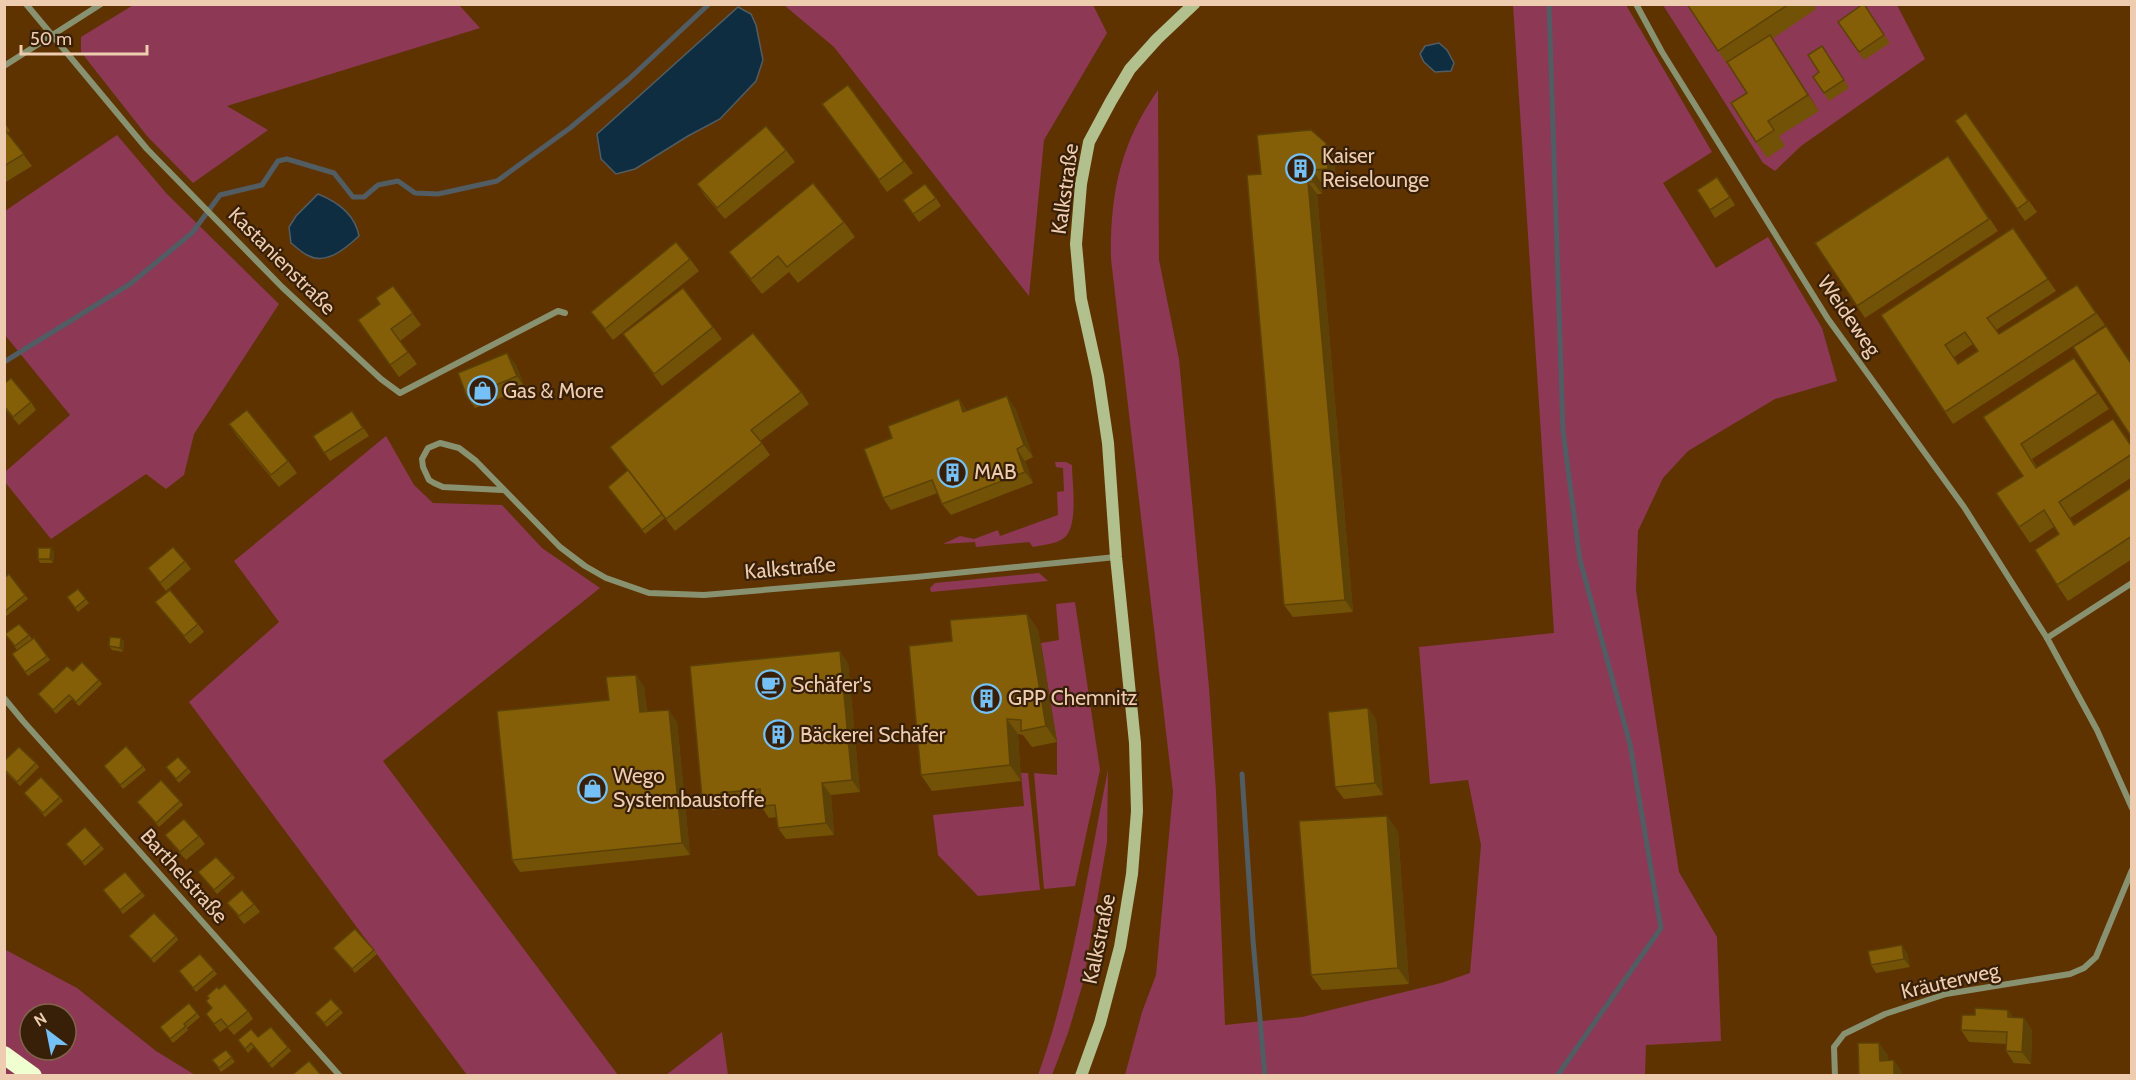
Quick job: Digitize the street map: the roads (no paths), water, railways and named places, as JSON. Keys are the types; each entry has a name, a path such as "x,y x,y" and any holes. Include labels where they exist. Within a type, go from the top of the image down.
{"highway":[{"path":"4,1055 33,1076"}],"main road":[{"name":"Kalkstraße","path":"1081,1076 1100,1023 1120,947 1132,874 1137,811 1135,743 1116,556 1108,443 1098,376 1081,300 1076,244 1081,184 1089,142 1131,69 1156,39 1194,4"}],"street":[{"name":"Kastanienstraße","path":"26,4 147,148 282,287 381,379 400,393 558,311 565,313"},
{"path":"4,66 101,4"},
{"name":"Weideweg","path":"1636,4 1662,52 1828,319 1964,507 2047,638 2097,730 2132,808"},
{"name":"Kalkstraße","path":"502,490 443,487 429,480 422,459 428,448 440,443 459,448 476,461 560,547 606,578 649,593 704,595 924,576 1116,556"},
{"path":"2047,638 2132,583"},
{"name":"Barthelstraße","path":"4,698 340,1076"},
{"name":"Kräuterweg","path":"1835,1076 1834,1047 1844,1034 1864,1023 1921,1002 1975,989 2070,974 2084,968 2096,957 2132,870"}],"water":[{"path":"738,7 751,14 756,25 763,60 756,81 720,119 635,169 616,174 601,159 597,134"},
{"path":"1439,43 1447,50 1454,63 1451,71 1435,72 1424,62 1420,54 1425,46"},
{"path":"318,194 332,201 350,215 359,236 335,254 314,258 291,243 289,227 296,216"}],"waterway":[{"path":"4,362 130,284 192,233 220,195 262,185 278,161 287,159 334,173 353,197 364,197 378,185 398,181 415,193 438,194 497,181 570,128 629,79 709,4"},
{"path":"1549,4 1563,431 1580,560 1630,744 1661,928 1557,1076"},
{"path":"1242,774 1265,1076"}],"place":[{"name":"Kaiser Reiselounge","path":"1301,168"},
{"name":"Gas & More","path":"482,391"},
{"name":"MAB","path":"953,472"},
{"name":"Schäfer's","path":"771,685"},
{"name":"GPP Chemnitz","path":"987,698"},
{"name":"Bäckerei Schäfer","path":"779,735"},
{"name":"Wego Systembaustoffe","path":"592,788"}]}
